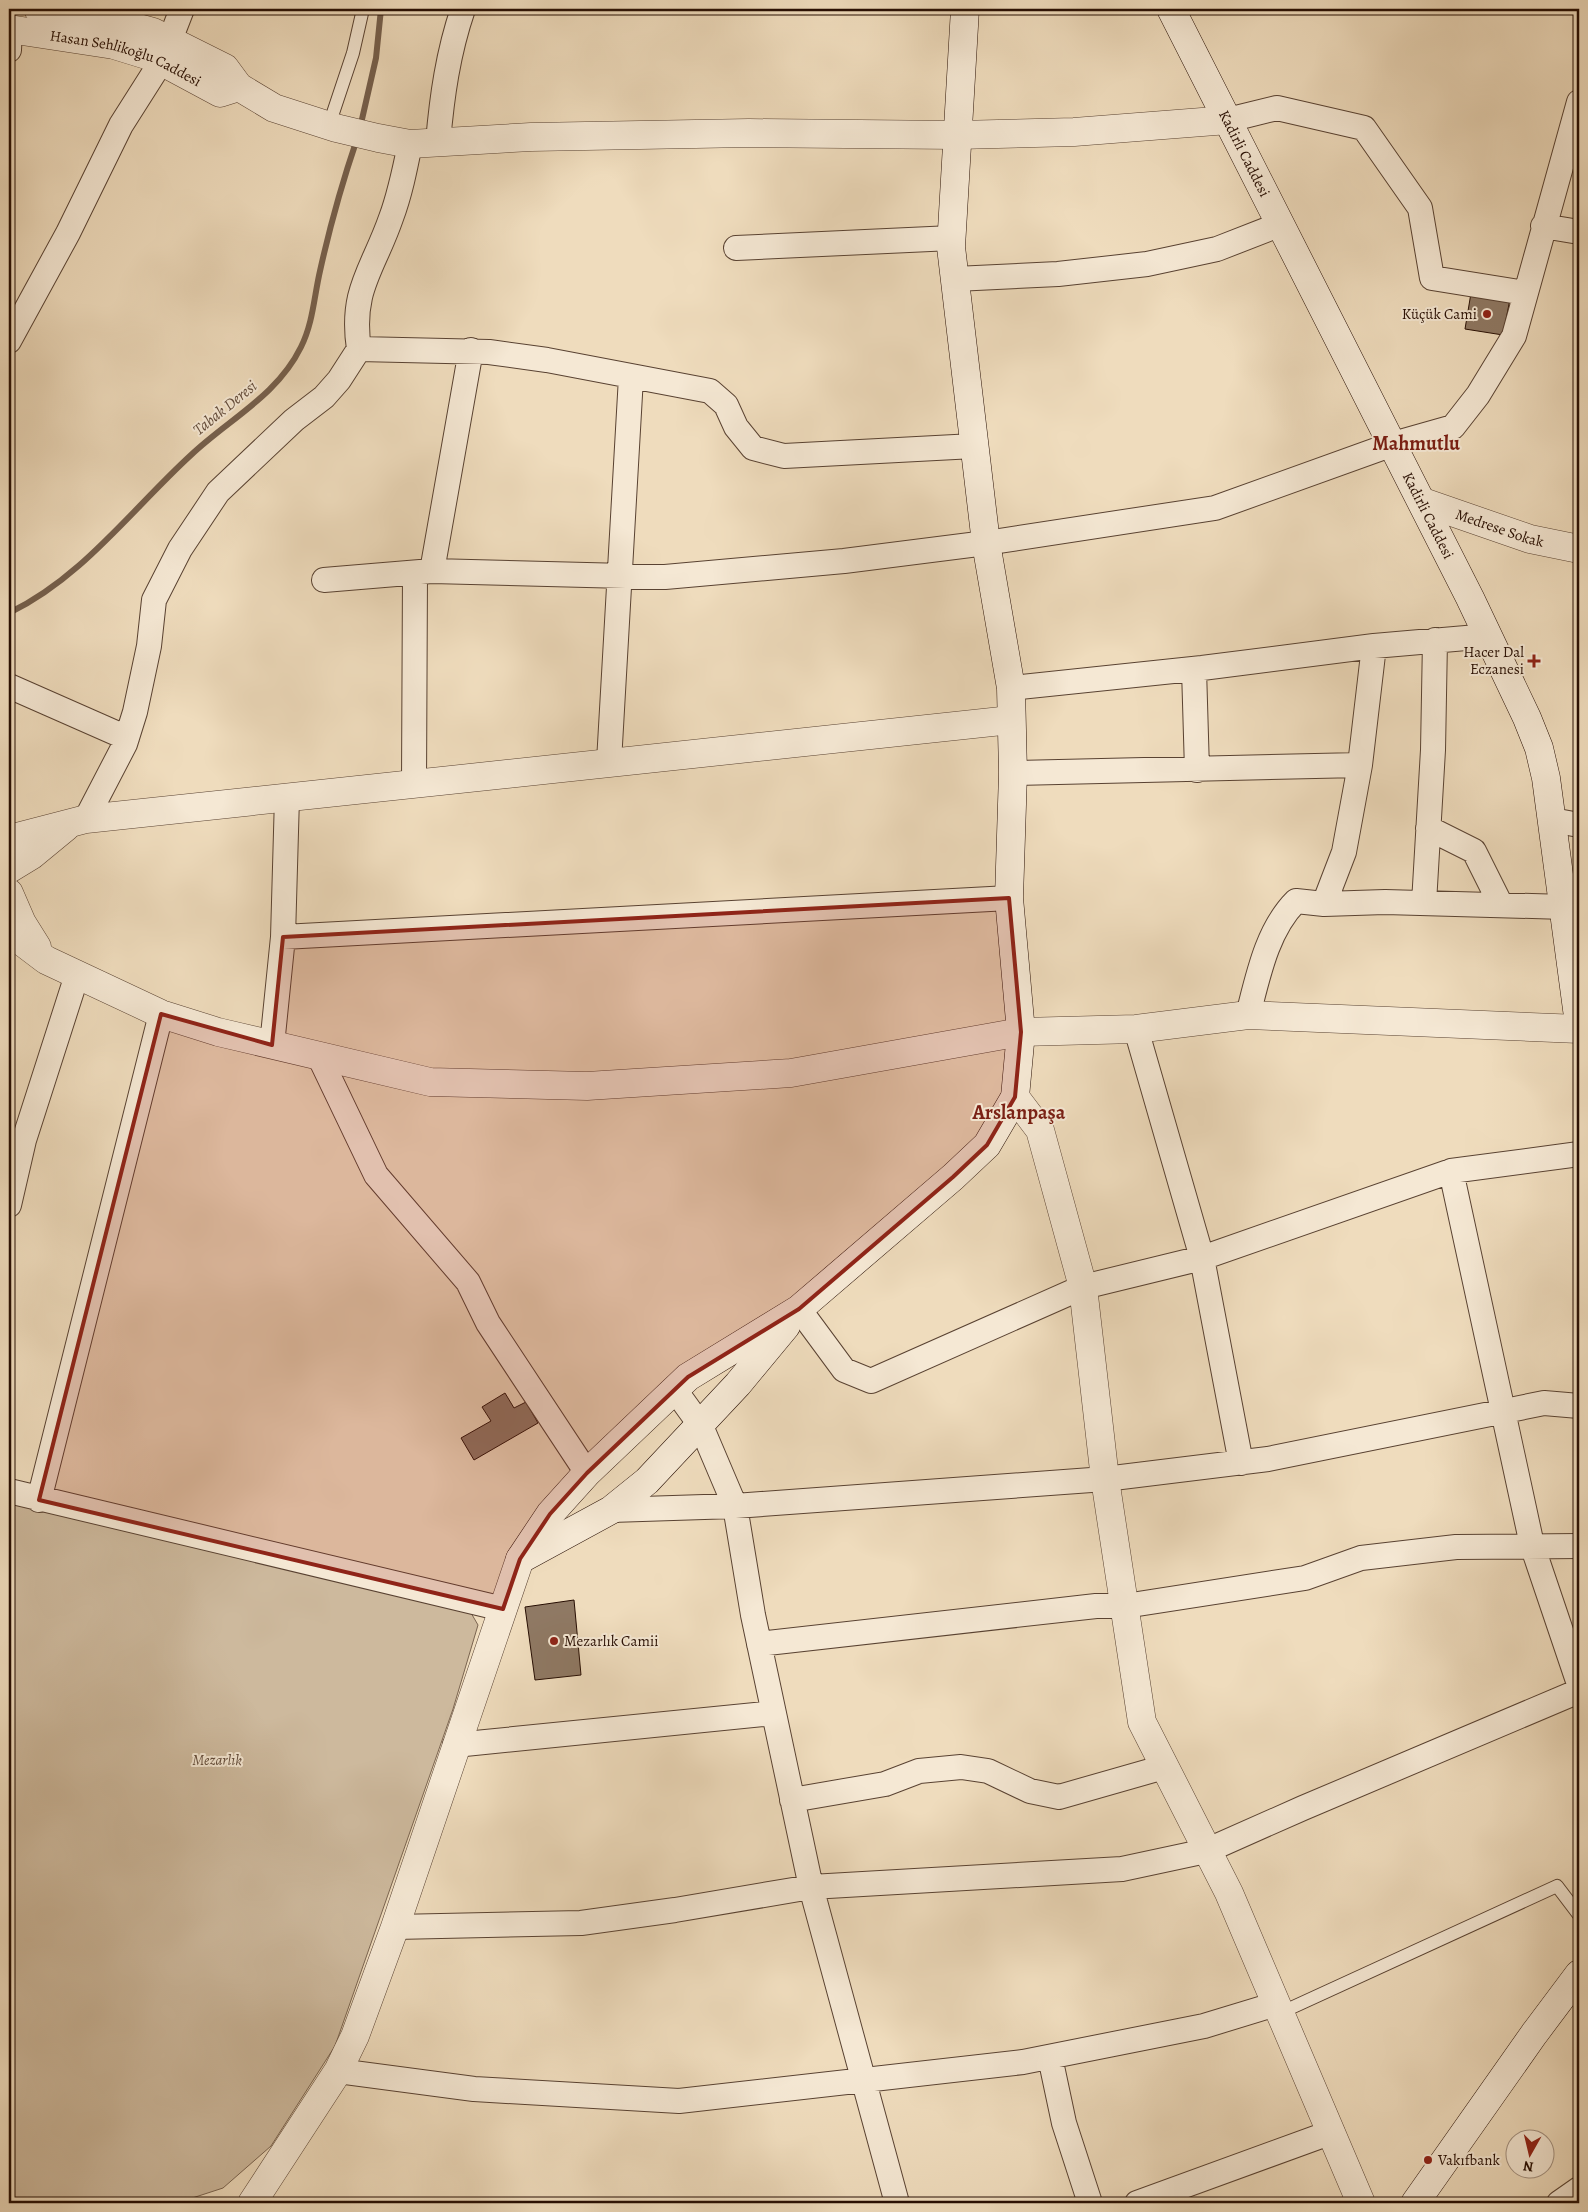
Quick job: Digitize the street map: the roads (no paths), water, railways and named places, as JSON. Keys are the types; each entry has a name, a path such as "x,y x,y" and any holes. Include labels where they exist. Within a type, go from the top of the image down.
{"street":[{"name":"Hasan Sehlikoğlu Caddesi","path":"47,9 113,21 153,32 165,51"},
{"path":"9,341 68,233 121,125 165,51 182,9"},
{"path":"438,142 443,87 455,34 463,9"},
{"path":"252,2203 338,2071 355,2036 395,1927 455,1744 520,1559 550,1514 587,1473 688,1377 799,1309 954,1177 987,1145 1015,1097 1022,1032 1008,898 1013,773 1011,688 986,543 955,279 952,238 965,9"},
{"name":"Kadirli Caddesi","path":"1171,9 1423,502 1488,636 1539,748 1565,907 1579,1024"},
{"name":"Hasan Sehlikoğlu Caddesi","path":"9,36 165,51 225,68 240,87 274,108 332,126 410,144 531,137 739,133 957,135 1074,132 1228,120"},
{"path":"324,580 423,572 665,577 825,563 986,543 1215,508 1393,444 1453,427 1478,395 1514,336 1579,102"},
{"path":"1228,120 1277,108 1364,128 1420,208 1432,278 1525,293"},
{"path":"9,869 32,855 79,820 127,738 149,646 154,600 180,549 218,492 294,420 324,397 339,380 359,349 355,325 360,288 391,218 410,144"},
{"path":"955,279 1058,274 1147,264 1217,249 1281,224"},
{"path":"1543,226 1579,232"},
{"path":"736,248 952,238"},
{"path":"359,349 471,350 547,360 710,391 726,405 736,427 754,448 784,456 974,446"},
{"path":"414,783 423,572 471,350"},
{"path":"609,762 631,377"},
{"name":"Medrese Sokak","path":"1423,502 1530,539 1579,549"},
{"path":"1011,688 1194,669 1374,646 1488,636"},
{"path":"1424,903 1433,750 1435,640"},
{"path":"1324,904 1344,852 1360,765 1374,646"},
{"path":"1194,669 1197,770"},
{"path":"9,686 127,738"},
{"path":"9,839 79,820 1011,720"},
{"path":"1013,773 1360,765"},
{"path":"272,1045 283,937 287,797"},
{"path":"1552,820 1579,825"},
{"path":"1428,828 1474,851 1502,906"},
{"path":"9,893 22,924 46,960"},
{"path":"283,937 1008,898"},
{"path":"1248,1015 1261,964 1283,914 1296,901 1324,904 1424,903 1565,907"},
{"path":"9,932 46,960 161,1014 218,1032 430,1082 587,1086 792,1073 1022,1032 1136,1028 1248,1015 1579,1029"},
{"path":"9,1205 24,1140 77,975"},
{"path":"39,1500 161,1014"},
{"path":"1136,1028 1202,1258 1241,1463"},
{"path":"319,1056 376,1175 468,1282 488,1323 587,1473"},
{"path":"1015,1097 1040,1130 1083,1287 1105,1479 1142,1722 1228,1893 1361,2203"},
{"path":"799,1309 844,1370 871,1381 1083,1287 1202,1258 1451,1172 1579,1154"},
{"path":"1451,1172 1532,1545 1579,1684"},
{"path":"520,1559 611,1510 647,1482 701,1426 799,1309"},
{"path":"675,1390 701,1426 735,1506 759,1644 811,1887 897,2203"},
{"path":"611,1510 735,1506 1105,1479 1241,1463 1544,1403 1579,1406"},
{"path":"9,1491 39,1500 503,1609"},
{"path":"759,1644 1096,1606 1125,1606 1305,1578 1360,1558 1456,1547 1579,1546"},
{"path":"395,1927 581,1923 675,1910 811,1887 928,1882 1122,1869 1206,1851 1579,1691"},
{"path":"455,1744 774,1713"},
{"path":"792,1800 885,1784 920,1771 961,1767 988,1771 1030,1791 1059,1797 1164,1767"},
{"path":"1415,2203 1534,2034 1579,1974"},
{"path":"338,2071 474,2088 679,2101 865,2081 1050,2058 1204,2026 1278,2008"},
{"path":"1050,2058 1064,2123 1090,2203"},
{"path":"1137,2203 1332,2132"}],"lane":[{"path":"332,126 353,53 363,9"},
{"path":"1278,2008 1558,1886 1579,1915"}],"waterway":[{"name":"Tabak Deresi","path":"360,128 376,58 381,9"},
{"name":"Tabak Deresi","path":"9,613 60,581 83,562 191,455 266,393 291,364 301,347 308,329 328,238 341,188 357,139"}],"place":[{"name":"Küçük Cami","path":"1487,314"},
{"name":"Hacer Dal Eczanesi","path":"1534,661"},
{"name":"Mezarlık Camii","path":"554,1641"},
{"name":"Vakıfbank","path":"1428,2160"}],"district":[{"name":"Mahmutlu","path":"1416,443"},
{"name":"Arslanpaşa","path":"1019,1112"}],"park label":[{"name":"Mezarlık","path":"217,1760"}]}
